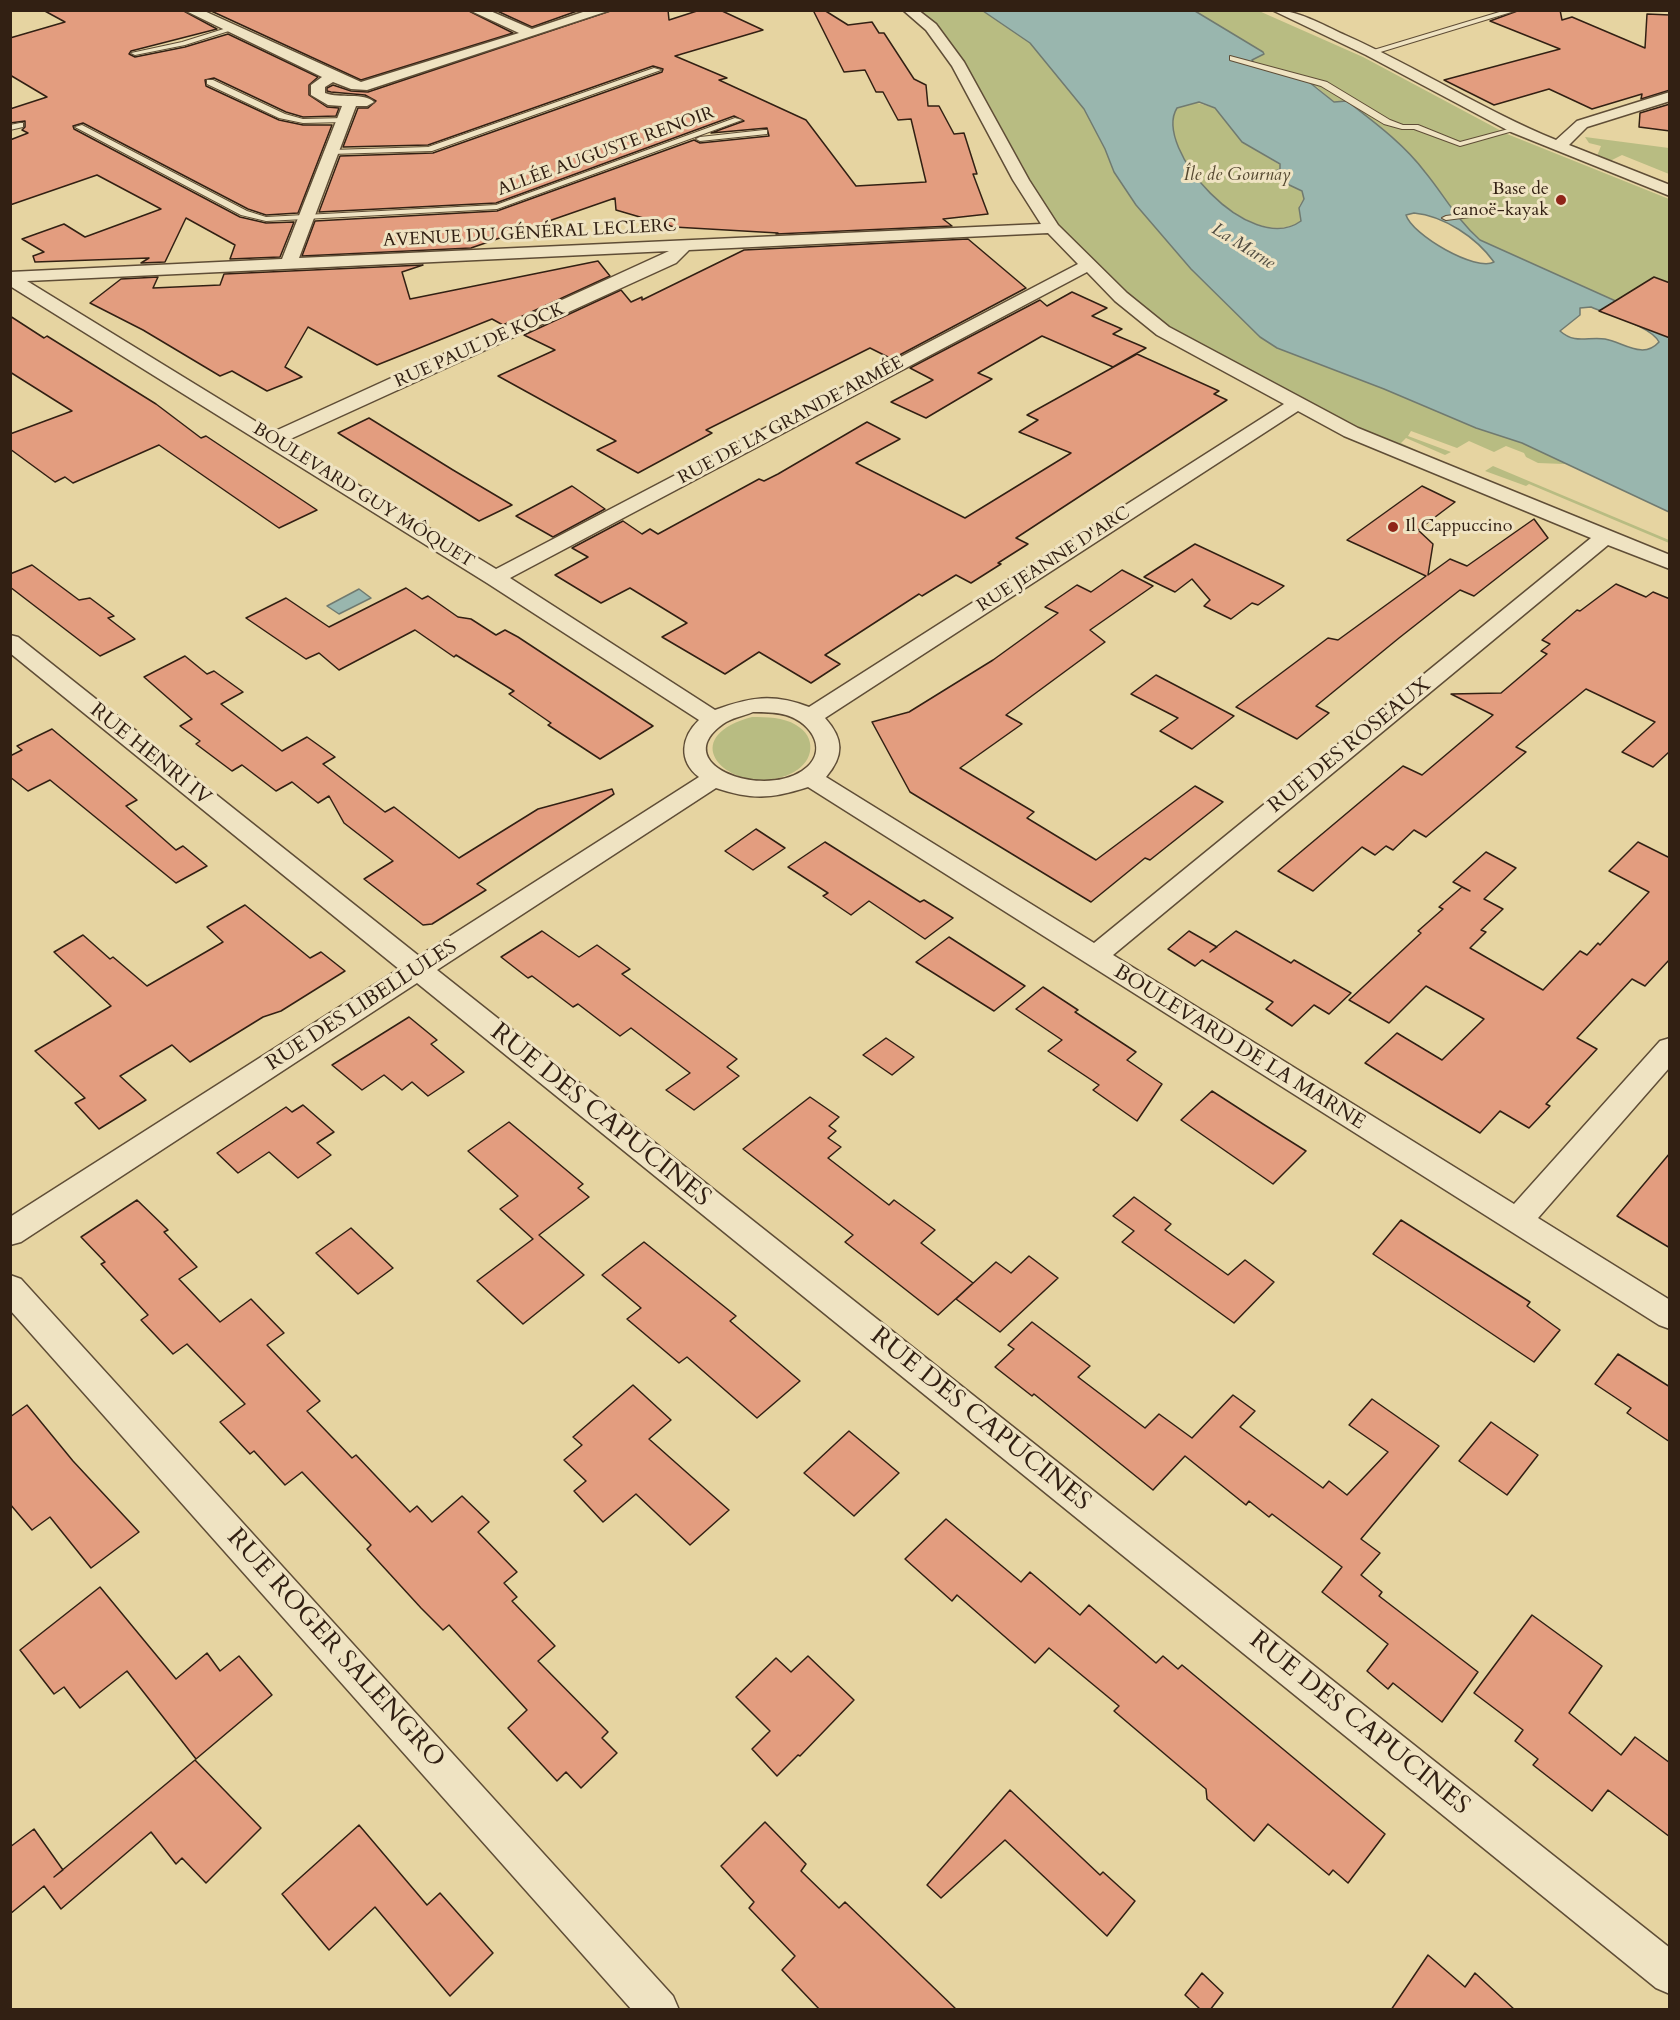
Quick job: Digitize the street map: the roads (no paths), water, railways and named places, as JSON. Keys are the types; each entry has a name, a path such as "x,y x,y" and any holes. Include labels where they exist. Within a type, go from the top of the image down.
{"street":[{"path":"190,10 333,76 362,87 605,10"},
{"path":"475,10 531,33"},
{"path":"909,10 931,27 959,65 1022,180 1052,228 1088,265 1163,331 1351,432 1513,496 1670,563"},
{"path":"1278,10 1376,54 1516,129 1670,192"},
{"path":"333,76 318,85 316,92 327,101 350,104 386,97 396,85 393,79"},
{"path":"1557,147 1582,124 1669,96"},
{"path":"288,265 304,218 350,104"},
{"name":"AVENUE DU GÉNÉRAL LECLERC","path":"10,278 1052,228"},
{"name":"RUE PAUL DE KOCK","path":"272,440 670,260 684,246"},
{"name":"RUE DE LA GRANDE ARMÉE","path":"495,578 1088,265"},
{"name":"BOULEVARD GUY MÔQUET","path":"10,278 495,578 713,719"},
{"name":"RUE JEANNE D'ARC","path":"810,717 1297,404"},
{"name":"RUE DES ROSEAUX","path":"1094,957 1606,536"},
{"name":"RUE HENRI IV","path":"10,642 290,867"},
{"path":"751,705 793,709 810,717 826,734 829,753 822,766 810,778 793,786 772,791 741,789 713,780 698,762 694,742 701,729 730,710 751,705"},
{"name":"BOULEVARD DE LA MARNE","path":"810,778 1670,1316"},
{"name":"RUE DES LIBELLULES","path":"10,1233 713,780"},
{"name":"RUE DES CAPUCINES","path":"290,867 1670,1974"},
{"path":"1517,1221 1670,1048"},
{"name":"RUE ROGER SALENGRO","path":"10,1288 658,2010"}],"lane":[{"path":"1376,54 1515,10"},
{"path":"1376,54 1523,15"},
{"path":"135,54 183,44 230,29"},
{"path":"1233,58 1324,84 1387,122 1402,127 1415,127 1460,144 1516,129"},
{"path":"332,152 429,149 657,70"},
{"path":"210,82 282,116 303,121 344,120"},
{"name":"ALLÉE AUGUSTE RENOIR","path":"79,128 252,217 304,218 497,207 738,120"},
{"path":"10,128 21,125"},
{"path":"677,142 764,132"},
{"path":"1446,218 1530,207"}],"water":[{"name":"La Marne","path":"983,11 1195,11 1263,52 1264,54 1252,60 1254,63 1309,82 1334,102 1347,101 1378,125 1417,162 1458,216 1480,240 1669,325 1669,512 1522,443 1476,428 1384,389 1277,348 1260,337 1191,269 1136,205 1114,172 1084,109 1030,43","holes":["1199,102 1215,108 1242,142 1280,164 1280,169 1268,175 1302,191 1304,199 1299,208 1301,221 1280,228 1257,225 1233,212 1211,193 1192,171 1179,148 1173,126 1177,108","1414,213 1425,215 1448,223 1469,236 1494,262 1485,264 1474,262 1446,250 1420,232 1406,215","1591,307 1628,322 1647,331 1659,342 1646,350 1640,350 1605,339 1571,338 1560,331 1580,315 1580,308"]},
{"path":"359,589 371,598 339,614 327,606"}],"place":[{"name":"Base de canoë-kayak","path":"1561,200"},
{"name":"Il Cappuccino","path":"1393,527"}],"park label":[{"name":"Île de Gournay","path":"1237,176"}]}
